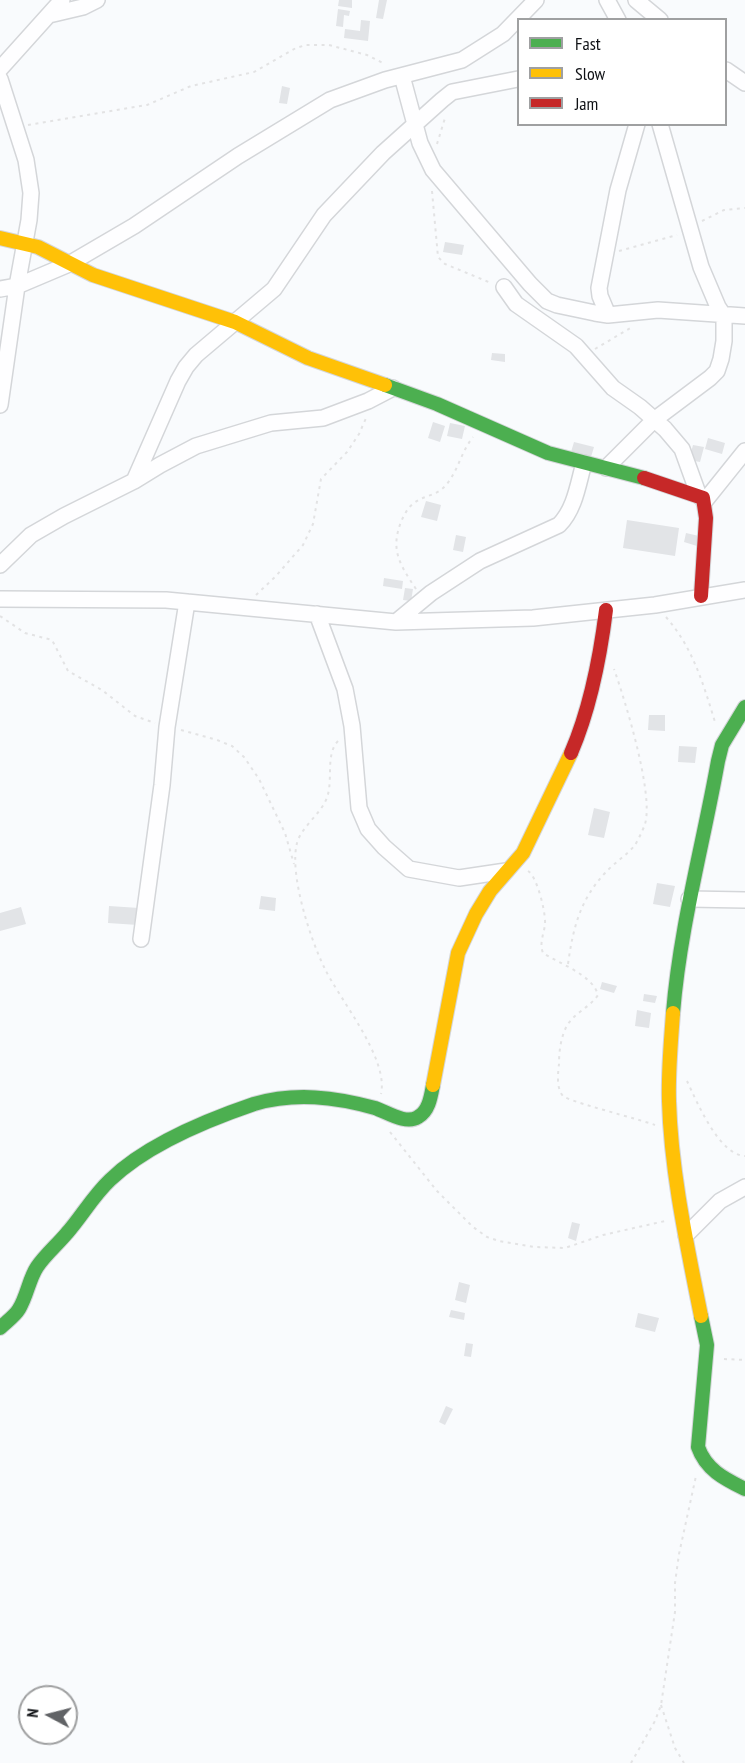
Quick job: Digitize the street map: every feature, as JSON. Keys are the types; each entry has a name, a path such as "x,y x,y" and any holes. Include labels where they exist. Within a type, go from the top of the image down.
{"street":[{"path":"0,69 62,0"},
{"path":"48,16 83,7 97,0"},
{"path":"519,18 536,0"},
{"path":"607,0 617,18"},
{"path":"644,7 658,18"},
{"path":"0,289 17,285 69,264 134,226 238,156 330,100 402,76 462,60 503,34 517,20"},
{"path":"727,71 745,83"},
{"path":"402,76 414,126 433,170 547,301 608,315 653,311 745,316"},
{"path":"0,79 26,160 31,193 0,405"},
{"path":"134,481 186,366 274,289 324,215 383,153 452,92 517,80"},
{"path":"608,315 599,288 618,190 636,126"},
{"path":"606,468 654,420 717,371 724,341 724,316 701,267 661,126"},
{"path":"0,238 53,253 69,264 93,275 235,322 308,358 484,423 548,453 677,487 702,499"},
{"path":"504,287 516,304 585,354 613,388 665,429 682,449 702,499 706,518 701,596"},
{"path":"0,566 31,536 196,446 270,423 323,418 368,401 393,388"},
{"path":"702,499 745,451"},
{"path":"396,622 422,599 480,561 559,525 572,506 584,463"},
{"path":"0,598 155,600 396,622 533,618 655,605 745,590"},
{"path":"141,939 167,727 187,602"},
{"path":"0,1328 19,1310 40,1262 65,1235 99,1191 139,1158 178,1136 240,1108 275,1099 316,1096 377,1109 405,1119 414,1120 421,1116 430,1101 458,953 476,914 490,891 529,841 572,751 588,699 603,635 606,610"},
{"path":"317,614 345,689 352,726 359,807 368,829 409,869 459,878 509,869"},
{"path":"745,707 722,745 689,899 676,981 668,1084 683,1217 705,1327 707,1352 698,1447 700,1459 719,1475 745,1489"},
{"path":"689,899 745,900"},
{"path":"686,1235 720,1201 745,1187"}],"path":[{"path":"16,127 147,105 191,86 254,72 296,48 317,43 367,56 402,76"},
{"path":"433,170 431,198 438,257 445,264 504,287"},
{"path":"604,255 691,231 715,213 745,208"},
{"path":"585,354 617,337 653,311"},
{"path":"243,608 276,576 303,545 314,524 321,478 347,452 359,434 367,415 368,401"},
{"path":"422,599 400,563 395,545 397,532 404,515 413,503 437,493 445,486 464,450 484,423"},
{"path":"655,605 686,642 698,669 722,745"},
{"path":"0,616 25,633 52,640 68,671 102,690 135,716 217,740 232,746 244,757 259,779 285,832 309,928 324,967 366,1039 380,1068 383,1086 377,1109 391,1133 436,1191 473,1227 493,1239 535,1247 565,1248 603,1235 683,1217"},
{"path":"567,965 572,932 579,912 593,887 606,871 634,845 645,824 644,788 628,710 612,664"},
{"path":"294,867 297,842 326,801 335,744 352,726"},
{"path":"509,869 533,873 544,911 545,924 541,947 543,953 567,965 597,990 598,995 592,1004 573,1018 567,1025 562,1038 559,1068 561,1094 572,1101 631,1117 672,1134"},
{"path":"683,1074 714,1131 731,1152 745,1156"},
{"path":"707,1352 729,1360 745,1360"},
{"path":"632,1763 661,1705 675,1612 678,1554 700,1459"},
{"path":"661,1705 675,1748 684,1763"}],"building":[{"path":"339,0 352,0 352,8 338,6"},
{"path":"379,0 387,0 383,19 376,18"},
{"path":"338,9 350,11 349,16 344,15 343,27 336,26"},
{"path":"361,20 370,21 368,41 344,38 345,29 360,31"},
{"path":"282,86 290,88 287,104 279,103"},
{"path":"445,242 464,245 462,255 443,252"},
{"path":"492,353 505,354 505,362 491,360"},
{"path":"433,422 445,426 440,442 428,438"},
{"path":"450,423 465,426 462,439 447,436"},
{"path":"708,438 725,443 722,454 705,449"},
{"path":"574,442 594,447 591,457 571,452"},
{"path":"693,445 704,447 700,462 689,460"},
{"path":"426,501 441,505 437,521 421,517"},
{"path":"627,520 679,528 675,556 623,548"},
{"path":"686,533 699,536 697,546 684,542"},
{"path":"456,535 466,537 463,552 453,550"},
{"path":"384,578 403,581 402,589 383,586"},
{"path":"405,588 413,589 411,601 403,600"},
{"path":"649,715 665,715 665,731 648,730"},
{"path":"679,746 697,747 695,763 678,762"},
{"path":"594,808 610,812 604,838 588,835"},
{"path":"657,883 675,886 670,907 653,904"},
{"path":"261,896 276,898 275,911 259,909"},
{"path":"109,906 139,908 138,925 108,923"},
{"path":"21,907 26,924 0,931 0,913"},
{"path":"602,982 617,986 614,993 600,989"},
{"path":"644,994 657,996 655,1003 643,1001"},
{"path":"637,1010 651,1013 649,1028 635,1026"},
{"path":"572,1222 580,1224 576,1241 568,1238"},
{"path":"459,1282 470,1285 466,1303 455,1300"},
{"path":"451,1310 465,1313 464,1320 449,1317"},
{"path":"638,1313 659,1318 655,1332 635,1327"},
{"path":"466,1343 473,1344 471,1357 464,1356"},
{"path":"446,1406 453,1409 445,1425 439,1422"}],"traffic: fast":[{"path":"385,385 437,404 548,453 644,478"},
{"path":"673,1013 686,918 718,761 722,745 745,707"},
{"path":"0,1328 19,1309 40,1263 98,1193 125,1167 159,1145 236,1110 269,1100 285,1098 315,1097 345,1101 375,1108 402,1119 413,1119 422,1114 427,1107 433,1085"},
{"path":"701,1316 707,1345 698,1447 711,1468 745,1489"}],"traffic: slow":[{"path":"0,238 38,247 93,275 235,322 308,358 385,385"},
{"path":"433,1085 458,953 476,914 490,891 523,853 571,753"},
{"path":"673,1013 669,1079 670,1128 680,1208 701,1316"}],"traffic: jam":[{"path":"644,478 703,498 706,518 701,596"},
{"path":"571,753 584,719 593,683 606,610"}]}
